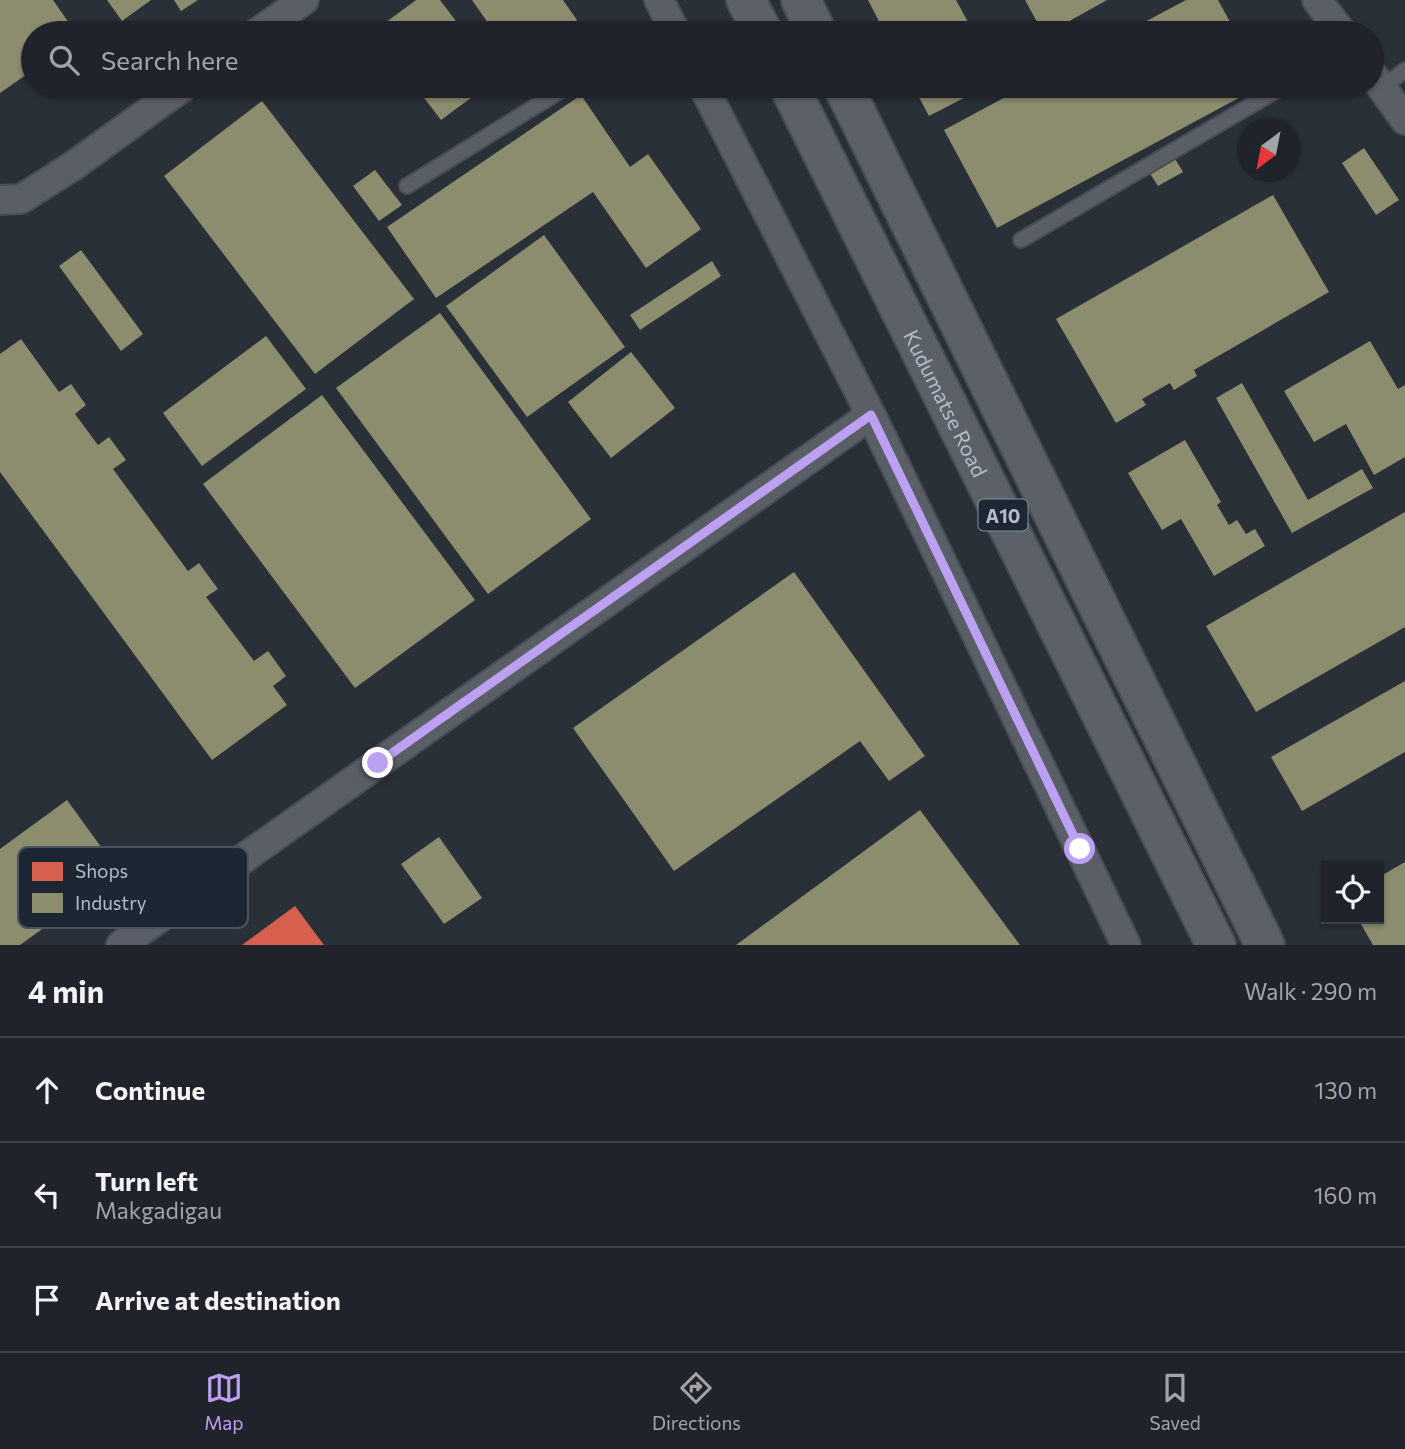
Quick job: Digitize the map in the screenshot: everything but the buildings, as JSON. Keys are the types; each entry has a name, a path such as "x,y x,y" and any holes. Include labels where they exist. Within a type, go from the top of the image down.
{"main road":[{"path":"746,0 757,21"},
{"path":"801,0 811,21"},
{"name":"Kudumatse Road","path":"795,98 1216,945"},
{"name":"A10","path":"849,98 1265,945"}],"street":[{"path":"274,21 304,0"},
{"path":"1317,0 1333,21"},
{"path":"1384,91 1405,120"},
{"path":"0,200 21,199 167,98"},
{"path":"709,98 871,415 1126,945"},
{"path":"248,855 871,415"},
{"path":"121,945 145,928"}],"lane":[{"path":"1384,78 1405,70"},
{"path":"407,186 549,98"},
{"path":"1021,240 1264,98"}],"route":[{"path":"378,763 871,415 1080,849"}]}
